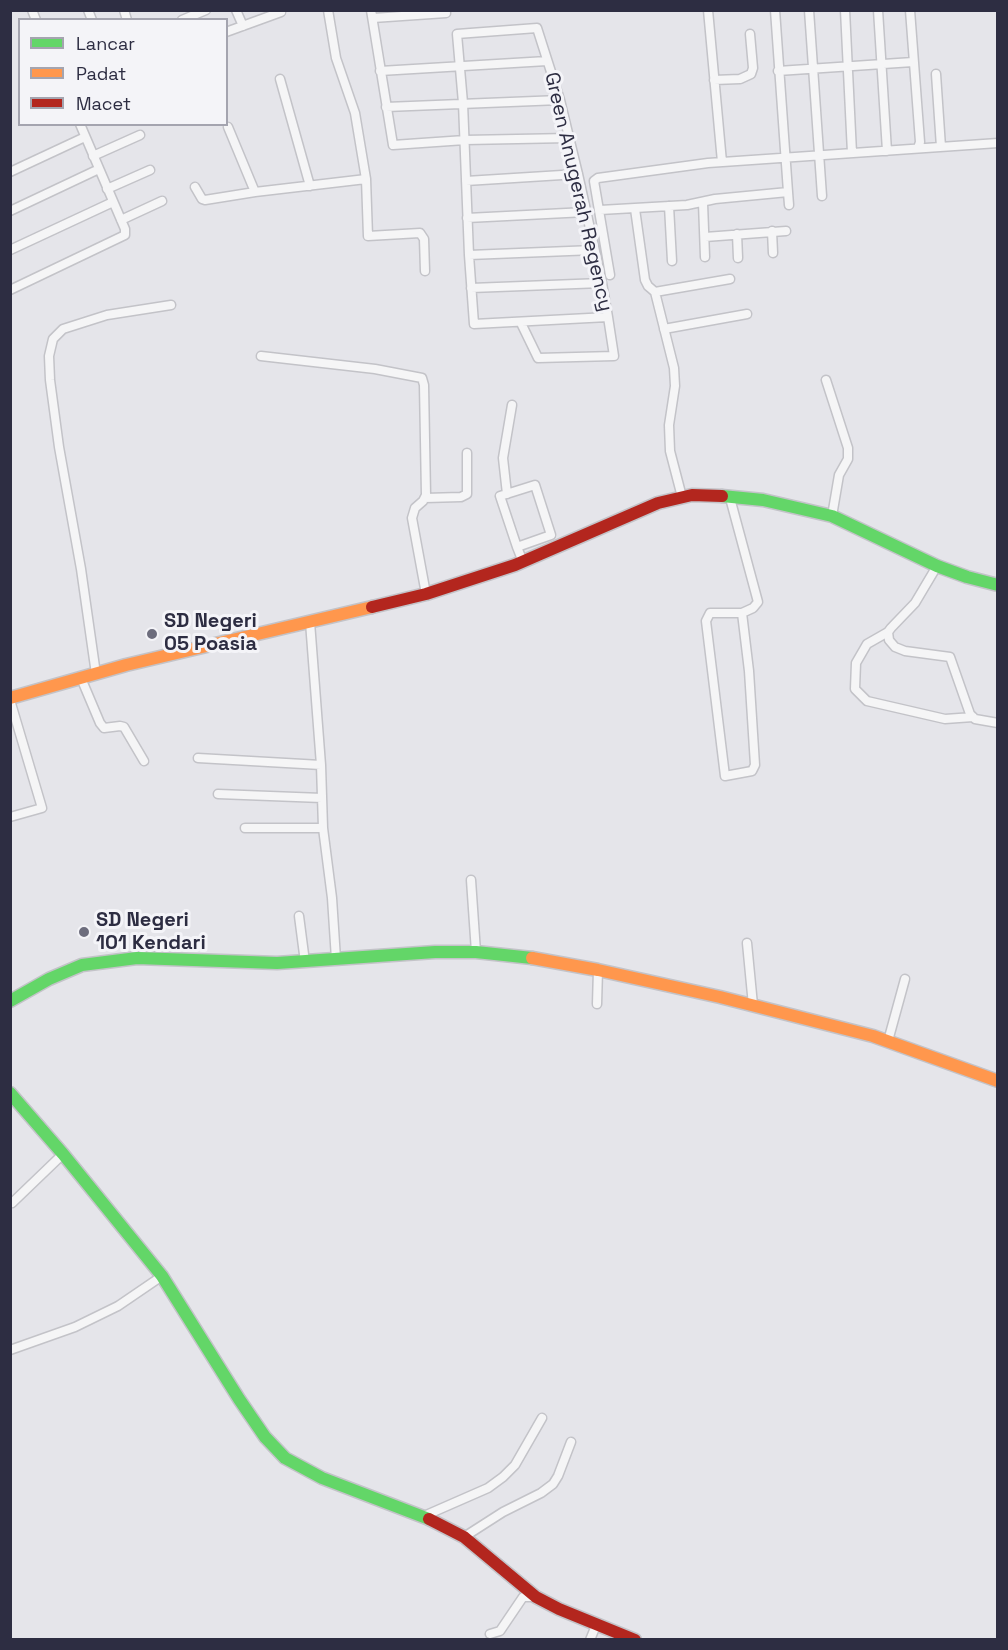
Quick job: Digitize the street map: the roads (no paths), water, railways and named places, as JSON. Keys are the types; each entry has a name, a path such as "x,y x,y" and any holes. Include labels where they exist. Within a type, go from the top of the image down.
{"street":[{"path":"187,18 206,10"},
{"path":"236,10 243,26"},
{"path":"328,10 336,58 355,113 366,179 368,236 420,233 424,239 425,271"},
{"path":"708,10 722,162"},
{"path":"775,10 789,206"},
{"path":"809,10 822,196"},
{"path":"845,10 852,153"},
{"path":"878,10 888,151"},
{"path":"910,10 920,142 918,148"},
{"path":"228,31 281,12"},
{"path":"446,13 372,14 393,145 465,140 569,138"},
{"name":"Green Anugerah Regency","path":"460,66 457,34 537,28 560,100 578,174 602,283 614,356 538,358 521,323"},
{"path":"714,80 740,79 751,74 753,68 750,34"},
{"path":"380,71 547,61"},
{"path":"778,71 913,62"},
{"path":"460,66 474,324 608,317"},
{"path":"936,74 942,147"},
{"path":"280,79 310,186"},
{"path":"386,107 560,100"},
{"path":"10,290 125,235 121,220 81,126"},
{"path":"228,127 255,192"},
{"path":"93,156 140,135"},
{"path":"10,172 85,137"},
{"path":"610,274 594,181 598,178 722,162 998,143"},
{"path":"10,211 99,169"},
{"path":"107,189 150,170"},
{"path":"466,181 578,174"},
{"path":"195,187 202,199 206,200 366,179"},
{"path":"600,210 703,203 788,192"},
{"path":"121,220 162,201"},
{"path":"10,250 113,202"},
{"path":"703,203 705,257"},
{"path":"669,206 672,261"},
{"path":"635,209 645,280 655,292 674,368 675,386 669,425 670,451 682,497"},
{"path":"467,218 586,212"},
{"path":"772,231 773,253"},
{"path":"705,237 786,231"},
{"path":"737,234 738,258"},
{"path":"469,255 594,250"},
{"path":"655,292 730,279"},
{"path":"471,288 602,283"},
{"path":"96,674 81,569 59,447 49,356 53,339 63,329 107,315 171,306"},
{"path":"664,329 747,314"},
{"path":"261,357 375,369 422,378 424,385 425,498"},
{"path":"826,380 848,448 848,459 838,475 832,516"},
{"path":"507,494 503,458 512,405"},
{"path":"426,594 412,518 415,508 425,498 461,497 466,494 467,453"},
{"path":"518,547 551,535 536,485 500,496 523,562"},
{"path":"10,817 42,808 10,699 126,665 426,594 523,562 651,506 682,497 702,494 763,500 832,516 937,566 998,585"},
{"path":"730,498 758,602 753,608 742,613 710,614 706,621 725,776 752,771 755,765 742,613"},
{"path":"937,566 915,603 888,632 867,644 856,663 855,689 867,702 945,719 973,717 998,723"},
{"path":"310,622 321,765 323,828 332,898 336,959"},
{"path":"888,632 889,640 895,647 912,652 950,657 973,717"},
{"path":"81,678 100,723 104,728 124,727 144,761"},
{"path":"198,758 321,765"},
{"path":"218,794 322,798"},
{"path":"245,828 323,828"},
{"path":"471,880 476,952"},
{"path":"298,916 305,962"},
{"path":"747,943 753,1005"},
{"path":"10,1001 49,979 92,962 137,958 212,962 305,962 435,952 476,952 524,957 598,970 753,1005 888,1041 998,1081"},
{"path":"597,1004 598,970"},
{"path":"888,1041 905,979"},
{"path":"12,1098 63,1154 162,1276 239,1399 276,1450 299,1467 322,1478 424,1516 465,1537 536,1597 559,1610 597,1623 635,1640"},
{"path":"12,1203 63,1154"},
{"path":"10,1350 75,1327 107,1311 162,1276"},
{"path":"424,1516 488,1488 503,1477 515,1465 542,1418"},
{"path":"465,1537 503,1512 553,1484 571,1442"},
{"path":"490,1634 500,1631 523,1598 536,1597"},
{"path":"590,1640 597,1623"}],"place":[{"name":"SD Negeri 05 Poasia","path":"152,634"},
{"name":"SD Negeri 101 Kendari","path":"84,932"}]}
